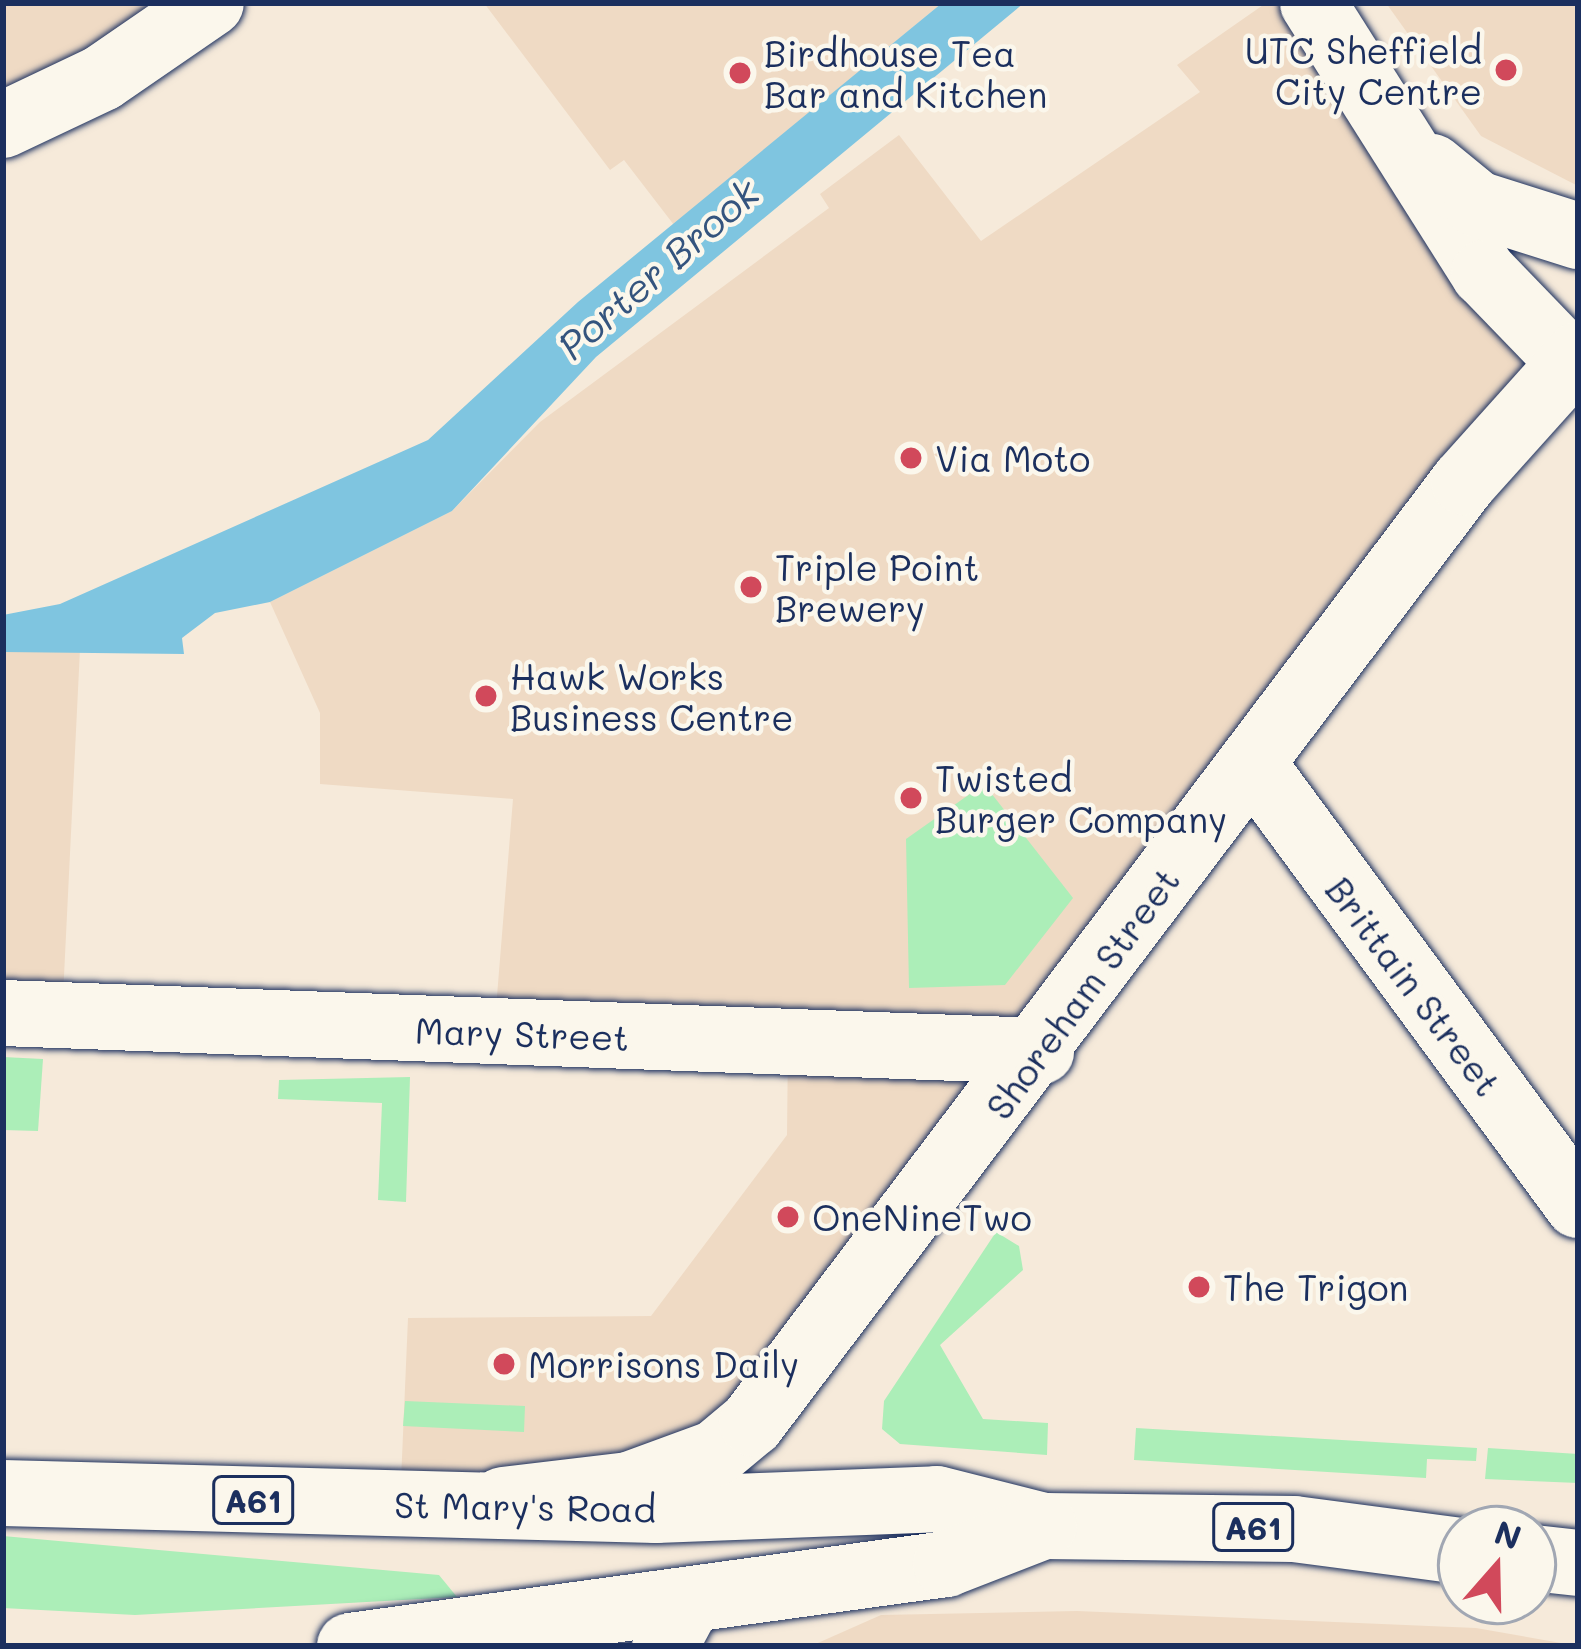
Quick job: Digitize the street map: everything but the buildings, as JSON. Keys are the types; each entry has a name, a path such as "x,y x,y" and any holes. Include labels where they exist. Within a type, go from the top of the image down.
{"main road":[{"path":"3,125 146,52 212,3"},
{"path":"1313,3 1415,154 1484,273 1575,362"},
{"path":"1415,154 1477,204 1578,236"},
{"name":"Shoreham Street","path":"503,1500 629,1485 716,1453 780,1392 1041,1052 1464,482 1575,362"},
{"name":"Brittain Street","path":"1253,764 1578,1205"},
{"name":"Mary Street","path":"3,1013 1041,1052"},
{"name":"St Mary's Road","path":"3,1493 503,1500 656,1510 937,1499 1044,1526 1294,1529 1437,1548"},
{"name":"A61","path":"503,1500 637,1543 675,1566 676,1626"},
{"name":"St Mary's Road","path":"350,1646 676,1626 946,1564 1044,1526"}],"shaded area":[{"path":"3,3 211,3 3,125"},
{"path":"484,3 942,3 674,225 624,160 610,170"},
{"path":"1266,3 1313,3 1570,362 752,1423 400,1504 408,1318 651,1316 787,1135 788,1041 494,1033 513,799 320,784 320,713 270,602 452,511 540,422 829,208 820,194 899,135 981,241 1200,92 1177,65"},
{"name":"UTC Sheffield City Centre","path":"1386,3 1578,3 1578,186 1481,136"},
{"path":"80,649 62,1017 3,1013 3,652"},
{"path":"1077,1611 1476,1628 1578,1646 811,1646 881,1615"}],"green space":[{"path":"984,784 1073,898 1005,985 909,988 906,839"},
{"path":"3,1057 43,1059 38,1131 3,1130"},
{"path":"410,1077 406,1202 378,1200 382,1103 278,1099 279,1080"},
{"path":"996,1232 1019,1246 1023,1270 940,1345 983,1419 1048,1423 1047,1455 900,1444 882,1429 884,1401"},
{"path":"405,1401 525,1406 524,1432 403,1426"},
{"path":"1136,1428 1477,1448 1476,1461 1427,1459 1426,1478 1134,1460"},
{"path":"1488,1448 1578,1454 1578,1483 1485,1479"},
{"path":"3,1536 439,1575 457,1597 135,1615 3,1608"}],"water":[{"name":"Porter Brook","path":"942,3 1024,3 596,357 452,511 270,602 215,613 182,638 184,654 3,652 3,615 60,604 428,440 578,302"}],"place":[{"name":"UTC Sheffield City Centre","path":"1506,70"},
{"name":"Birdhouse Tea Bar and Kitchen","path":"740,73"},
{"name":"Via Moto","path":"911,458"},
{"name":"Triple Point Brewery","path":"751,587"},
{"name":"Hawk Works Business Centre","path":"486,696"},
{"name":"Twisted Burger Company","path":"911,798"},
{"name":"OneNineTwo","path":"788,1217"},
{"name":"The Trigon","path":"1199,1287"},
{"name":"Morrisons Daily","path":"504,1364"}]}
